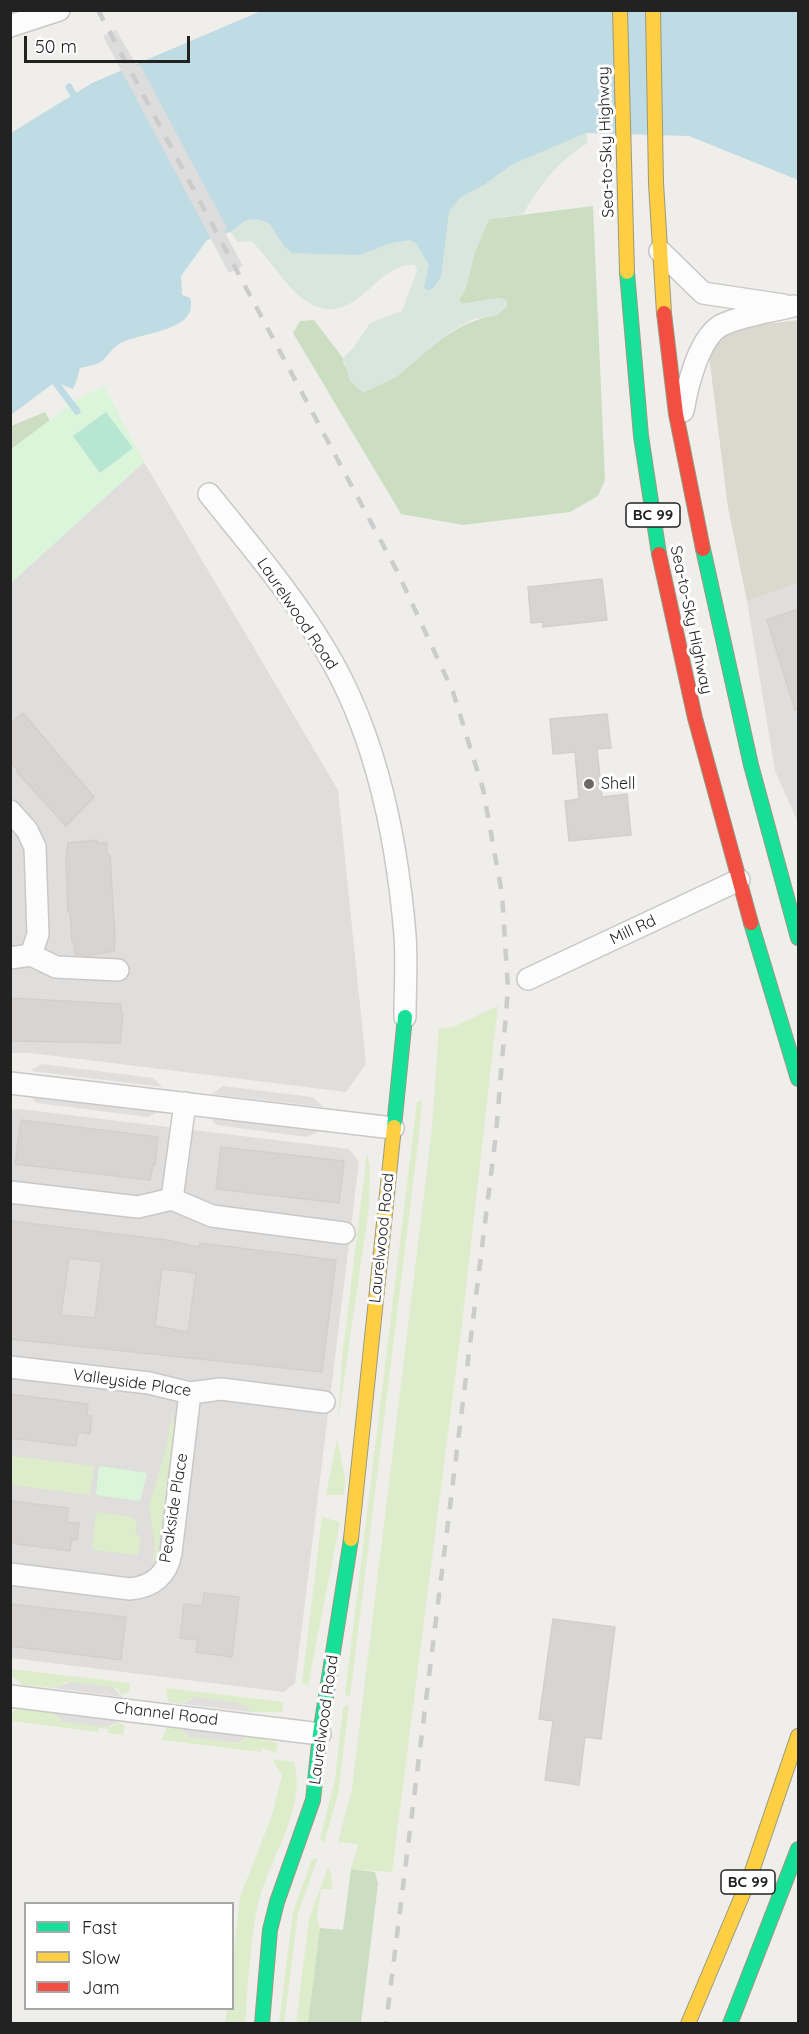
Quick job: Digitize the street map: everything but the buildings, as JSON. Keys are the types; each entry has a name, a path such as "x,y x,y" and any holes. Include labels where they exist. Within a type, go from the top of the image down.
{"main road":[{"name":"Sea-to-Sky Highway","path":"620,10 621,141 630,314 649,497 677,648 748,881 798,1079"},
{"name":"Sea-to-Sky Highway","path":"653,10 654,144 660,251 668,357 679,430 734,689 779,874 798,938"},
{"path":"679,430 681,515"},
{"path":"743,837 748,881"},
{"name":"Laurelwood Road","path":"262,2024 270,1930 279,1894 313,1800 320,1734 360,1470 405,1017"},
{"name":"BC 99","path":"688,2024 750,1877 798,1736"},
{"name":"BC 99","path":"730,2024 798,1849"}],"street":[{"path":"10,26 58,10"},
{"path":"660,251 703,293 796,306"},
{"path":"679,430 688,382 700,350 721,324 796,306"},
{"name":"Laurelwood Road","path":"209,494 273,574 326,651 360,722 377,776 394,853 405,936 405,1017"},
{"path":"10,811 27,830 34,847 38,934 21,956 56,967 118,970"},
{"name":"Mill Rd","path":"528,979 748,881"},
{"path":"10,1083 393,1128"},
{"path":"172,1199 185,1103"},
{"path":"10,1192 138,1207 172,1199 212,1216 344,1233"},
{"name":"Valleyside Place","path":"10,1367 149,1383 190,1393 221,1389 324,1402"},
{"name":"Peakside Place","path":"10,1574 130,1589 141,1588 159,1578 165,1570 171,1553 190,1393"},
{"name":"Channel Road","path":"10,1696 320,1734"}],"shaded area":[{"path":"586,133 588,143 568,157 551,174 523,214 489,219 475,251 466,287 459,300 462,304 500,298 507,300 507,307 497,315 474,319 451,331 396,377 363,393 350,381 343,358 354,347 370,323 402,311 417,271 415,265 402,266 390,272 355,300 343,307 329,309 313,305 295,292 251,241 237,242 231,232 207,240 181,276 182,295 190,298 191,309 186,318 165,329 119,344 100,362 80,368 76,386 69,379 191,226"},
{"path":"798,320 798,583 747,601 728,508 706,332"},
{"path":"144,462 338,790 366,1064 346,1092 31,1053 11,1053 10,583"},
{"path":"798,583 798,822 775,771 747,601"},
{"path":"42,1064 153,1078 163,1087 30,1071"},
{"path":"223,1086 312,1097 324,1107 211,1094"},
{"path":"29,1095 162,1110 148,1117 37,1103"},
{"path":"20,1109 349,1149 359,1162 295,1683 284,1692 11,1658 10,1110"},
{"path":"209,1116 321,1130 307,1137 216,1125"},
{"path":"110,1389 158,1397 156,1415 108,1410"},
{"path":"217,1458 318,1472 310,1531 209,1520"},
{"path":"90,1552 139,1558 136,1577 87,1573"},
{"path":"69,1682 113,1687 122,1697 54,1688"},
{"path":"195,1697 240,1703 252,1712 183,1704"},
{"path":"52,1712 119,1721 108,1727 63,1722"},
{"path":"179,1728 248,1736 238,1743 190,1737"}],"green space":[{"path":"593,206 605,480 598,496 570,512 463,525 401,514 293,333 300,321 314,320 343,358 344,365 396,377 455,330 497,315 500,298 462,304 459,300 466,287 475,251 489,219"},
{"path":"104,386 144,462 11,583 11,449 81,397"},
{"path":"45,412 53,426 11,462 11,426"},
{"path":"106,412 133,448 100,473 73,436"},
{"path":"498,1006 462,1323 392,1872 351,1869 358,1844 338,1842 352,1788 432,1128 439,1028 453,1027"},
{"path":"422,1100 350,1697 345,1694 417,1102"},
{"path":"367,1153 370,1166 369,1207 338,1422 342,1359"},
{"path":"172,1412 174,1428 158,1554 153,1566 155,1546 149,1506 167,1445"},
{"path":"337,1439 345,1477 344,1495 326,1495"},
{"path":"11,1456 94,1466 90,1495 11,1485"},
{"path":"99,1466 147,1473 140,1501 96,1495"},
{"path":"96,1512 131,1517 137,1522 135,1532 141,1538 138,1555 92,1550"},
{"path":"322,1517 340,1522 308,1685 302,1683"},
{"path":"11,1669 130,1683 129,1692 122,1695 117,1688 66,1682 54,1688 23,1685 11,1675"},
{"path":"166,1688 283,1702 282,1712 252,1712 192,1698 183,1704 168,1702"},
{"path":"349,1705 338,1794 324,1843 320,1839 335,1780 343,1707"},
{"path":"18,1708 52,1712 60,1720 111,1727 118,1722 125,1726 123,1735 108,1733 108,1729 99,1728 98,1732 11,1721 11,1713"},
{"path":"167,1726 179,1728 187,1736 238,1743 251,1736 278,1743 276,1753 262,1748 261,1752 162,1740"},
{"path":"272,1759 294,1762 297,1780 295,1798 285,1834 258,1904 251,1949 245,2023 225,2023 227,2010 234,2010 234,1950 240,1897 271,1818 282,1776"},
{"path":"318,1858 298,1914 284,2023 279,2023 293,1912 312,1859"},
{"path":"328,1867 331,1872 332,1889 321,1889 317,1919 320,1928 308,2023 296,2023 309,1919"},
{"path":"351,1869 375,1872 378,1884 361,2023 308,2023 320,1928 343,1930"}],"water":[{"path":"261,11 798,11 798,180 689,136 586,133 513,164 485,184 461,197 449,211 441,277 432,289 427,290 424,287 429,265 416,243 410,240 391,243 360,255 292,253 284,246 269,223 258,219 246,220 231,231 207,240 181,276 182,295 190,298 191,309 186,318 165,329 119,344 100,362 80,368 73,389 55,382 11,415 11,133 92,83"}],"pier":[{"path":"116,30 137,66 140,65 227,228 224,231 243,266 229,273 103,36"}],"waterway":[{"path":"69,87 73,94"},
{"path":"55,382 77,411"}],"railway":[{"path":"98,10 398,573 453,692 483,789 502,894 508,989 496,1134 386,2024"}],"traffic: fast":[{"path":"627,272 641,436 659,554"},
{"path":"703,549 751,765 798,938"},
{"path":"751,923 798,1079"},
{"path":"394,1127 405,1017"},
{"path":"262,2024 270,1930 277,1902 313,1800 320,1734 351,1539"},
{"path":"730,2024 798,1849"}],"traffic: slow":[{"path":"620,10 627,272"},
{"path":"653,10 656,183 664,313"},
{"path":"351,1539 394,1127"},
{"path":"688,2024 750,1877 798,1736"}],"traffic: jam":[{"path":"664,313 676,414 703,549"},
{"path":"659,554 695,718 751,923"}],"place":[{"name":"Shell","path":"589,784"}]}
